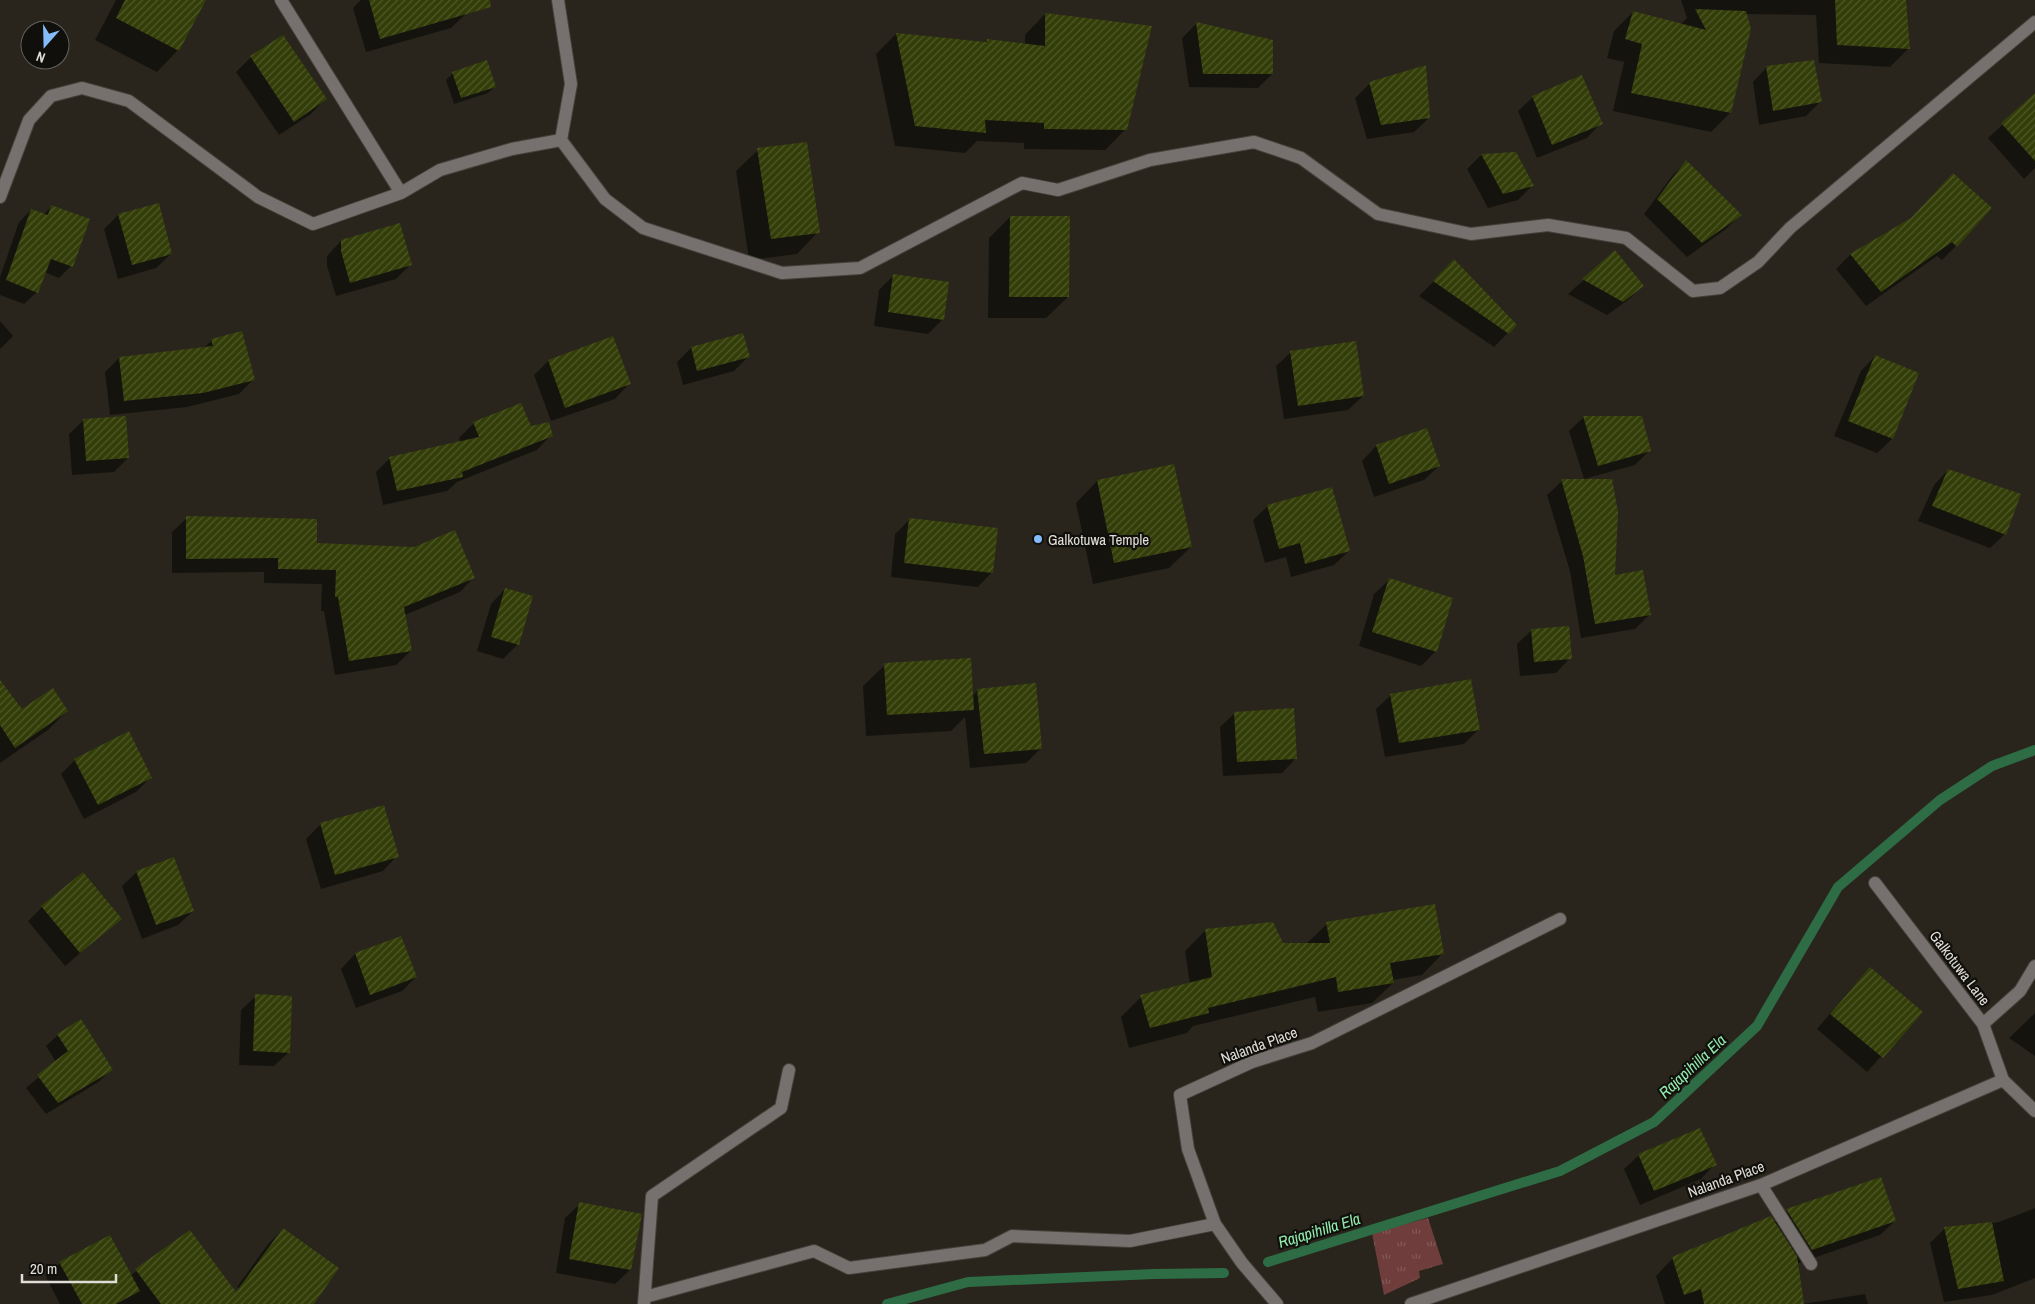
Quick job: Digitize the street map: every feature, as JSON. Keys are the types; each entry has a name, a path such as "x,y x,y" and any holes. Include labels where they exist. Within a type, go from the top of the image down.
{"street":[{"path":"281,0 401,193"},
{"path":"558,0 570,84 561,140 605,199 643,228 782,273 860,268 1022,183 1058,190 1150,160 1254,142 1301,158 1378,214 1471,234 1548,225 1626,238 1693,291 1720,288 1758,262 1790,228 2035,22"},
{"path":"0,197 29,120 51,96 82,88 129,101 258,197 313,224 401,193 440,170 512,149 561,140"},
{"name":"Galkotuwa Lane","path":"1876,884 1983,1024 2003,1080"},
{"name":"Nalanda Place","path":"1277,1304 1242,1263 1215,1224 1188,1150 1180,1095 1252,1062 1312,1043 1560,919"},
{"path":"1983,1024 2020,991 2035,966"},
{"path":"789,1070 781,1108 652,1196 644,1300 814,1251 849,1268 985,1250 1012,1236 1130,1241 1215,1224"},
{"path":"2003,1080 2035,1111"},
{"name":"Nalanda Place","path":"1411,1304 1761,1185 2003,1080"},
{"path":"1761,1185 1811,1264"}],"green space":[{"path":"1428,1218 1443,1264 1419,1271 1420,1278 1384,1295 1372,1233"}],"building":[{"path":"125,0 206,0 179,51 116,18"},
{"path":"369,0 490,0 491,7 380,39"},
{"path":"1835,0 1906,0 1910,49 1837,45"},
{"path":"1695,9 1746,11 1751,29 1731,113 1631,93 1642,44 1625,39 1633,11 1706,30"},
{"path":"1045,13 1152,26 1127,130 1044,129 1044,123 985,120 986,133 915,126 896,33 987,42 987,39 1045,46"},
{"path":"1196,22 1273,40 1273,74 1203,74"},
{"path":"283,35 327,99 294,122 250,56"},
{"path":"487,60 496,87 461,98 452,72"},
{"path":"1814,60 1822,102 1773,111 1766,66"},
{"path":"1426,65 1430,118 1381,125 1369,82"},
{"path":"1582,75 1603,124 1552,145 1532,96"},
{"path":"2035,93 2035,161 2001,123"},
{"path":"807,142 820,233 771,239 757,148"},
{"path":"1516,152 1534,186 1503,194 1481,154"},
{"path":"1686,160 1742,215 1702,243 1657,199"},
{"path":"1953,173 1992,208 1957,247 1952,242 1881,292 1850,254 1911,218"},
{"path":"159,203 172,254 132,265 118,214"},
{"path":"51,205 90,219 73,267 51,259 38,293 6,280 31,209 48,215"},
{"path":"1010,216 1070,216 1069,297 1009,297"},
{"path":"400,223 412,265 350,283 341,251 341,240"},
{"path":"1615,250 1644,286 1623,302 1582,279"},
{"path":"1454,259 1517,325 1509,334 1433,281"},
{"path":"893,274 949,282 944,320 888,312"},
{"path":"242,331 255,380 203,393 124,401 119,357 213,346 211,339"},
{"path":"743,333 750,357 697,371 691,347"},
{"path":"613,336 631,384 565,408 548,360"},
{"path":"1356,341 1364,396 1298,406 1290,351"},
{"path":"1875,355 1919,373 1893,439 1848,421"},
{"path":"521,403 531,426 549,422 553,436 462,472 463,477 397,491 389,457 479,437 473,422"},
{"path":"126,416 129,458 86,461 83,419"},
{"path":"1583,416 1642,416 1651,451 1598,466"},
{"path":"1427,428 1440,466 1389,484 1376,445"},
{"path":"1174,464 1192,547 1114,563 1097,480"},
{"path":"1948,469 2021,494 2006,535 1932,506"},
{"path":"1561,479 1612,479 1618,512 1615,575 1643,570 1651,615 1595,624 1583,556"},
{"path":"1332,487 1350,551 1305,564 1300,543 1279,549 1267,505"},
{"path":"186,516 317,519 317,543 414,547 455,530 475,578 404,607 412,651 349,661 338,597 335,597 336,570 278,569 278,558 186,559"},
{"path":"909,518 998,528 993,573 904,563"},
{"path":"1389,578 1453,598 1437,652 1372,632"},
{"path":"505,588 533,596 519,645 491,637"},
{"path":"1569,626 1572,659 1534,662 1531,629"},
{"path":"971,658 974,710 887,715 884,663"},
{"path":"1471,679 1480,730 1399,743 1390,694"},
{"path":"0,680 22,709 53,688 68,711 15,748 0,725"},
{"path":"1036,683 1042,749 984,754 977,689"},
{"path":"1294,708 1297,759 1237,762 1234,712"},
{"path":"129,731 152,778 98,805 74,759"},
{"path":"384,805 399,857 335,875 320,823"},
{"path":"174,857 194,911 156,925 136,871"},
{"path":"83,872 122,919 80,953 41,906"},
{"path":"1435,904 1444,954 1390,963 1394,983 1338,992 1336,977 1208,1008 1209,1013 1150,1028 1140,995 1212,977 1205,929 1273,922 1283,943 1330,943 1326,922"},
{"path":"401,936 417,977 370,995 355,953"},
{"path":"1870,967 1923,1012 1883,1058 1830,1014"},
{"path":"255,994 292,996 290,1053 253,1051"},
{"path":"81,1019 113,1070 58,1103 37,1075 68,1051 57,1034"},
{"path":"1700,1128 1717,1165 1654,1191 1638,1154"},
{"path":"1881,1177 1896,1221 1812,1250 1786,1209"},
{"path":"579,1202 642,1214 631,1270 569,1259"},
{"path":"1771,1216 1797,1256 1804,1304 1704,1304 1701,1289 1684,1295 1672,1257"},
{"path":"1992,1222 2004,1281 1958,1289 1944,1227"},
{"path":"283,1228 339,1268 314,1304 161,1304 135,1269 190,1230 236,1292"},
{"path":"110,1235 140,1291 116,1304 82,1304 59,1262"}],"waterway":[{"name":"Rajapihilla Ela","path":"1268,1262 1560,1171 1654,1122 1757,1026 1838,887 1940,800 1992,766 2035,750"},
{"name":"Rajapihilla Ela","path":"887,1304 968,1282 1224,1273"}],"place":[{"name":"Galkotuwa Temple","path":"1038,539"}]}
